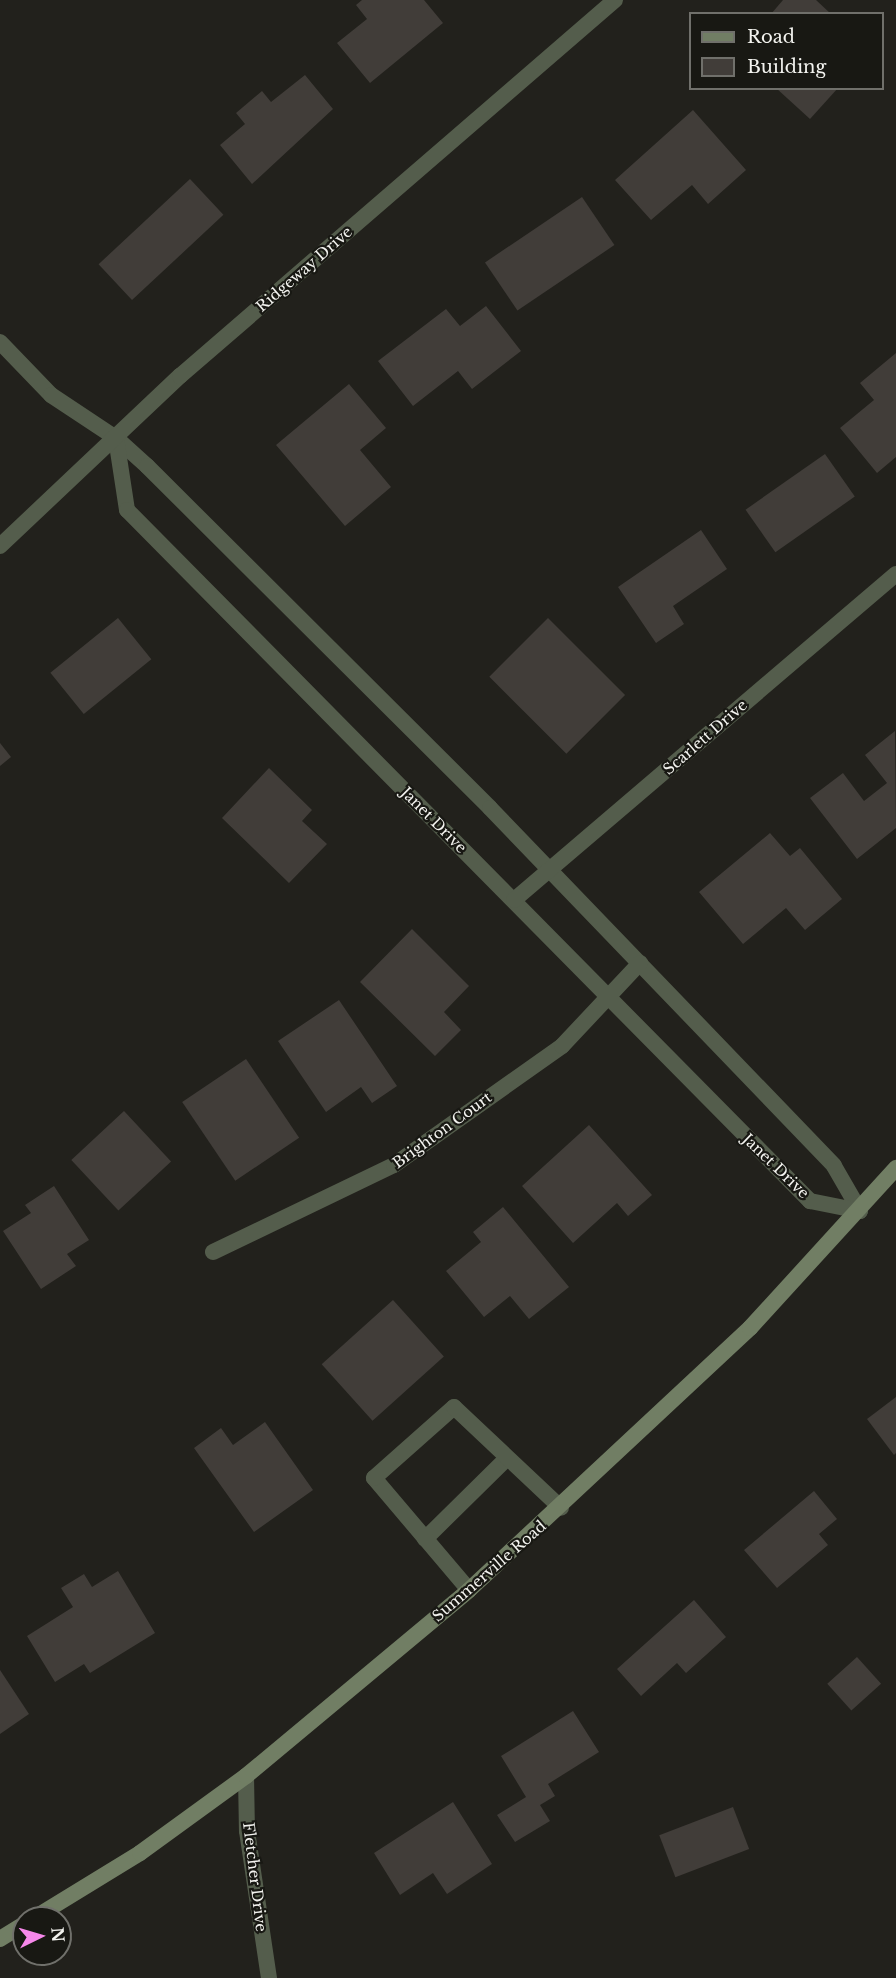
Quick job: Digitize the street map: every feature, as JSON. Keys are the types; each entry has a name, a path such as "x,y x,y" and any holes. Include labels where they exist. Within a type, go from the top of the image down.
{"main road":[{"name":"Summerville Road","path":"54,1906 140,1853 246,1776 469,1590 561,1508 750,1328 860,1211 896,1168"}],"street":[{"name":"Ridgeway Drive","path":"0,546 116,438 615,0"},
{"path":"0,342 51,395 116,438 640,963 834,1166 860,1211"},
{"name":"Janet Drive","path":"116,438 127,510 810,1201 860,1211"},
{"name":"Scarlett Drive","path":"514,900 896,574"},
{"name":"Brighton Court","path":"213,1252 394,1166 562,1046 640,963"},
{"path":"469,1590 374,1478 454,1407 561,1508"},
{"path":"425,1539 507,1458"},
{"name":"Fletcher Drive","path":"246,1776 247,1831 269,1978"}],"building":[{"path":"362,0 424,0 443,23 370,83 337,43 367,19 356,5"},
{"path":"783,0 816,0 829,12 773,12"},
{"path":"305,75 333,109 252,184 220,145 245,124 236,113 262,91 271,102"},
{"path":"778,90 836,90 810,119"},
{"path":"693,110 746,170 708,204 692,185 651,220 615,180"},
{"path":"190,179 223,215 132,300 99,264"},
{"path":"582,197 614,245 517,311 485,262"},
{"path":"486,306 521,351 472,389 458,371 413,406 378,361 446,309 460,326"},
{"path":"896,353 896,457 877,473 840,428 874,400 860,383"},
{"path":"349,384 386,428 360,450 391,487 345,526 276,445"},
{"path":"825,454 855,497 775,552 746,510"},
{"path":"701,530 727,569 673,606 684,624 656,643 618,587"},
{"path":"118,618 151,659 84,714 50,673"},
{"path":"548,618 625,695 566,754 489,677"},
{"path":"895,731 896,828 857,859 810,798 843,773 864,801 887,783 865,755"},
{"path":"0,743 11,757 0,766"},
{"path":"269,768 312,810 302,821 327,844 289,883 222,818"},
{"path":"770,833 790,856 800,848 842,899 805,930 786,908 743,944 699,892"},
{"path":"412,929 469,986 444,1012 461,1030 435,1056 360,982"},
{"path":"339,1000 397,1086 372,1103 361,1087 326,1112 278,1041"},
{"path":"246,1059 299,1138 235,1181 182,1102"},
{"path":"124,1111 171,1161 118,1211 71,1160"},
{"path":"589,1125 652,1195 628,1216 617,1203 573,1243 522,1186"},
{"path":"54,1186 89,1240 67,1254 76,1266 41,1289 3,1231 31,1213 25,1205"},
{"path":"503,1207 569,1287 529,1319 510,1296 484,1317 446,1271 481,1242 473,1232"},
{"path":"393,1300 444,1356 373,1421 322,1364"},
{"path":"896,1397 896,1453 894,1455 867,1419"},
{"path":"265,1422 313,1490 254,1532 194,1448 221,1428 233,1445"},
{"path":"814,1491 837,1519 819,1534 828,1545 777,1588 744,1550"},
{"path":"118,1571 155,1633 90,1673 84,1664 55,1682 27,1636 73,1607 61,1588 84,1574 92,1587"},
{"path":"694,1600 726,1637 686,1673 677,1663 641,1696 617,1669"},
{"path":"857,1657 881,1684 851,1711 827,1684"},
{"path":"0,1670 29,1714 0,1734"},
{"path":"573,1711 599,1752 548,1784 555,1796 540,1805 550,1821 515,1842 497,1815 526,1797 501,1756"},
{"path":"453,1802 492,1864 447,1894 433,1873 400,1895 374,1853"},
{"path":"733,1807 749,1849 675,1877 659,1835"}]}
